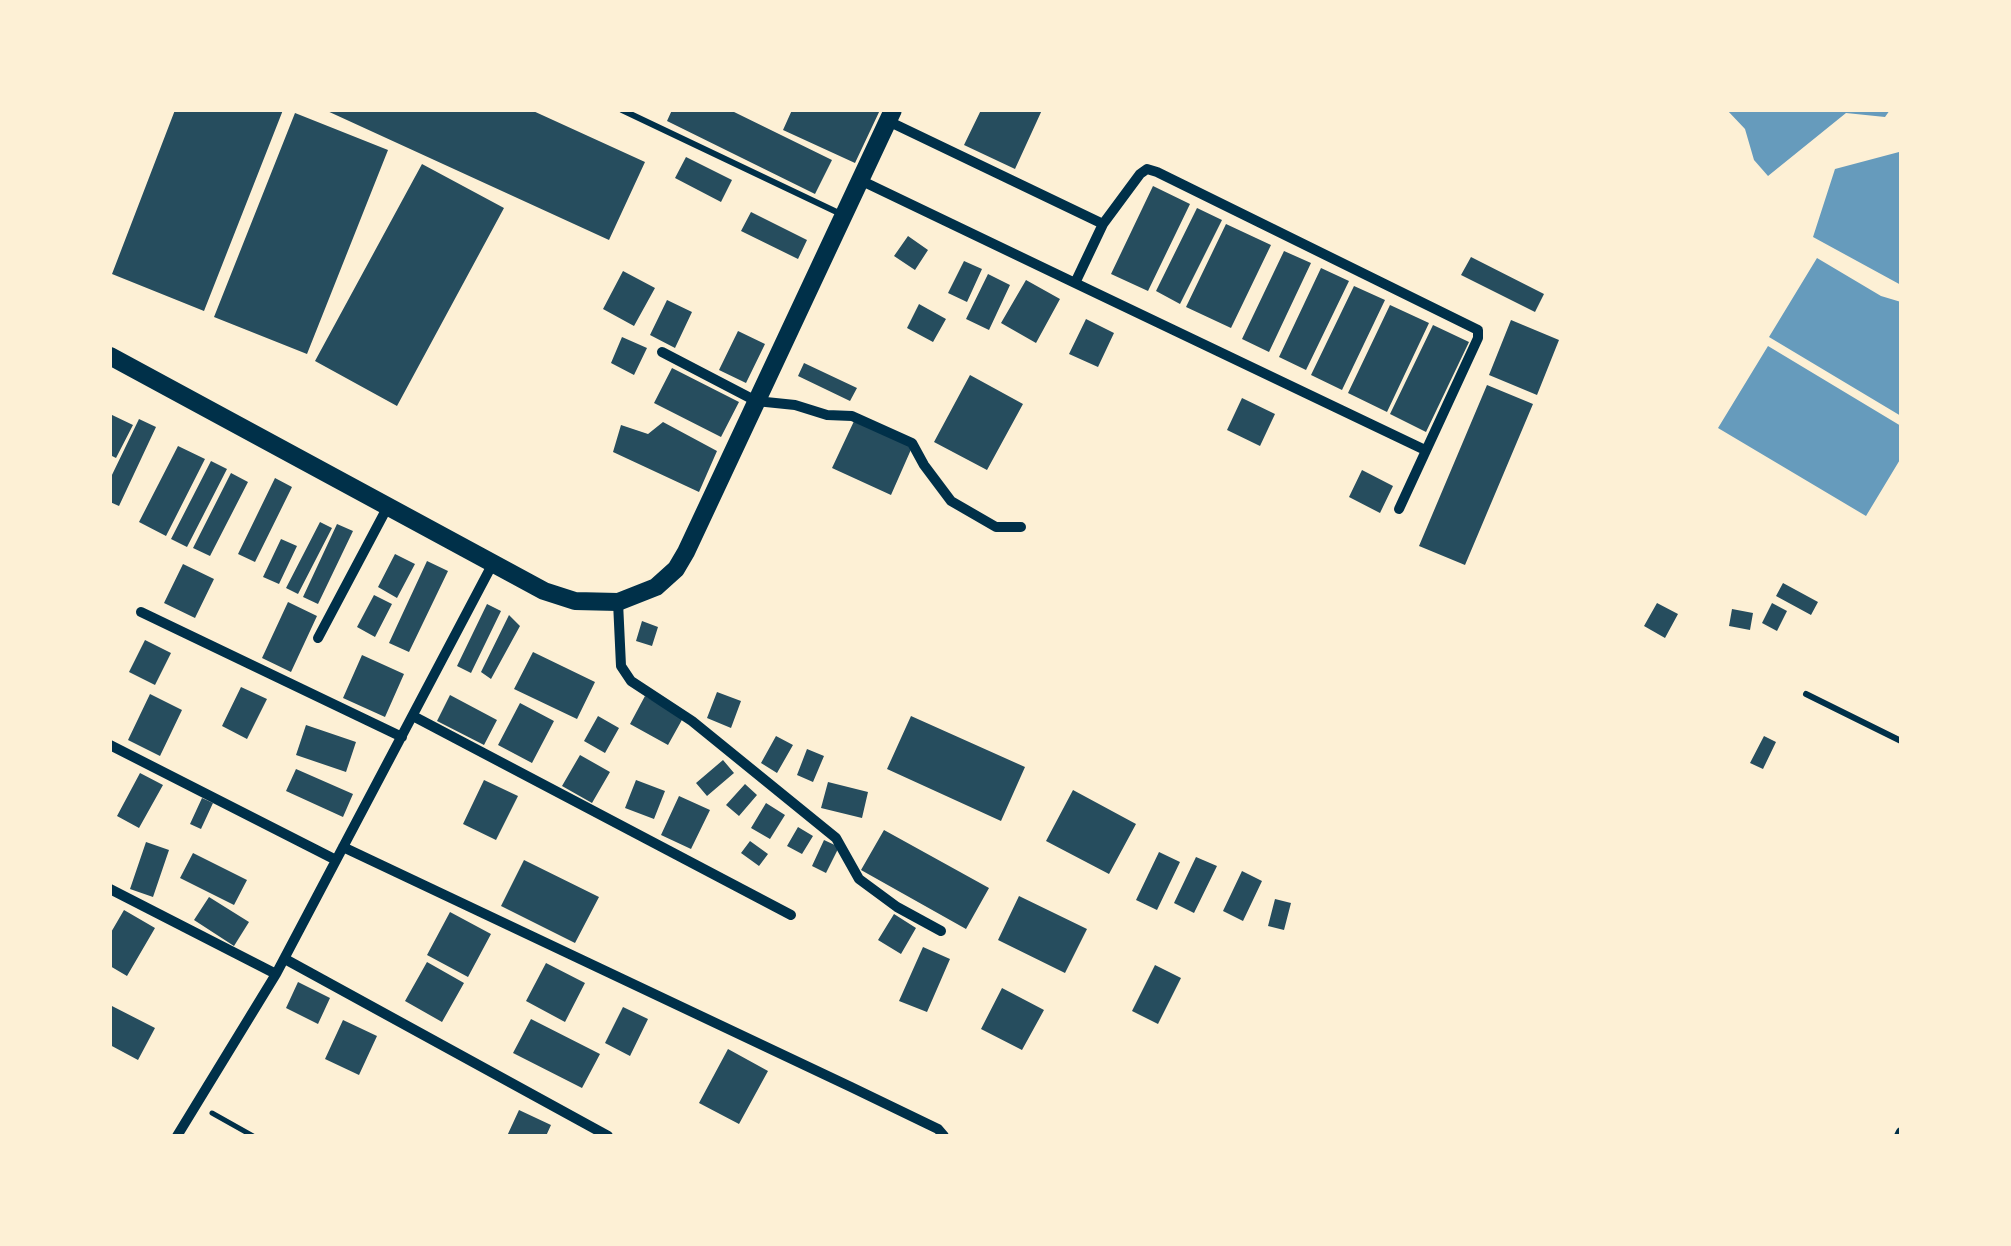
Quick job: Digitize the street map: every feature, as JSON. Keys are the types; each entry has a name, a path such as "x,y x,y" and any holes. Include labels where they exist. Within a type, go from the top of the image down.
{"main road":[{"path":"110,356 544,591 575,602 618,602 656,588 676,568 890,115"}],"street":[{"path":"890,115 1104,224"},
{"path":"1075,283 1104,224 1147,170 1469,323 1478,330 1478,338 1399,509"},
{"path":"860,180 1425,450"},
{"path":"662,352 756,400 866,420 912,443 951,501 971,515 996,527 1021,528"},
{"path":"318,638 387,508"},
{"path":"177,1136 276,974 492,565"},
{"path":"618,602 621,666 631,680 692,722 836,838 859,879 897,907 940,931"},
{"path":"141,612 402,737"},
{"path":"413,716 791,915"},
{"path":"110,745 336,860"},
{"path":"344,846 851,1087 944,1136"},
{"path":"110,889 276,974"},
{"path":"284,959 608,1136"}],"lane":[{"path":"622,110 844,215"},
{"path":"1806,694 1901,740"}],"path":[{"path":"194,1103 253,1136"}],"water":[{"path":"1727,110 1890,110 1885,117 1846,113 1768,176 1754,160 1745,129"},
{"path":"1899,152 1901,285 1813,237 1835,169"},
{"path":"1817,258 1881,296 1901,302 1901,416 1769,337"},
{"path":"1768,346 1901,426 1901,458 1866,516 1718,428"}],"building":[{"path":"175,110 283,110 204,311 112,274"},
{"path":"325,110 531,110 645,162 609,240"},
{"path":"672,110 730,110 832,160 815,194 667,121"},
{"path":"792,110 880,110 855,163 783,130"},
{"path":"981,110 1042,110 1015,169 964,145"},
{"path":"295,113 388,150 307,354 214,317"},
{"path":"686,157 732,180 721,202 675,178"},
{"path":"422,164 504,208 397,406 315,361"},
{"path":"1153,186 1190,204 1148,291 1111,274"},
{"path":"1197,208 1222,220 1180,304 1156,291"},
{"path":"751,212 807,240 798,259 741,231"},
{"path":"1226,224 1271,245 1231,328 1186,307"},
{"path":"908,236 928,250 915,270 894,256"},
{"path":"1284,251 1311,263 1269,352 1242,339"},
{"path":"1471,257 1544,294 1535,312 1461,275"},
{"path":"964,261 982,269 967,302 948,293"},
{"path":"1321,268 1349,281 1306,370 1279,357"},
{"path":"623,271 655,288 634,326 603,309"},
{"path":"988,274 1010,285 989,330 966,319"},
{"path":"1026,280 1060,299 1036,343 1001,323"},
{"path":"1354,286 1385,300 1342,390 1311,375"},
{"path":"667,300 692,312 675,348 650,335"},
{"path":"919,304 946,319 933,342 907,328"},
{"path":"1390,305 1429,323 1387,412 1348,393"},
{"path":"1086,319 1114,333 1098,367 1069,354"},
{"path":"1511,320 1559,340 1537,395 1489,375"},
{"path":"1433,325 1469,342 1426,432 1390,414"},
{"path":"738,331 765,344 746,383 719,370"},
{"path":"622,337 647,348 634,375 611,363"},
{"path":"804,363 857,388 850,401 798,376"},
{"path":"672,368 739,402 721,437 654,403"},
{"path":"970,375 1023,404 987,470 934,442"},
{"path":"1487,385 1533,404 1465,565 1419,546"},
{"path":"1242,398 1275,414 1260,446 1227,430"},
{"path":"110,414 133,425 116,458 110,455"},
{"path":"139,419 156,427 119,506 110,502 110,479"},
{"path":"855,419 913,445 891,495 832,468"},
{"path":"663,422 717,451 699,492 613,452 621,425 648,434"},
{"path":"178,446 205,459 166,536 139,522"},
{"path":"211,461 227,469 187,547 171,539"},
{"path":"1362,470 1393,486 1380,513 1349,497"},
{"path":"231,473 248,482 210,556 193,548"},
{"path":"275,478 292,487 255,562 238,554"},
{"path":"320,522 332,528 298,594 286,588"},
{"path":"337,524 353,531 318,604 303,597"},
{"path":"281,539 297,546 279,584 263,577"},
{"path":"395,554 415,564 397,598 378,587"},
{"path":"427,561 448,571 409,652 389,643"},
{"path":"183,564 214,579 195,618 164,603"},
{"path":"1783,583 1818,602 1811,615 1776,596"},
{"path":"374,595 392,604 375,637 357,627"},
{"path":"288,602 317,616 291,672 262,658"},
{"path":"1657,603 1678,614 1665,638 1644,626"},
{"path":"1772,603 1787,611 1777,631 1762,623"},
{"path":"487,604 501,611 471,673 457,666"},
{"path":"1732,609 1753,613 1750,630 1729,626"},
{"path":"509,615 520,626 491,679 481,672"},
{"path":"642,621 658,627 652,646 636,641"},
{"path":"145,640 171,653 155,685 129,672"},
{"path":"533,652 595,682 577,719 514,689"},
{"path":"362,655 404,674 385,717 343,698"},
{"path":"241,687 267,699 247,739 222,726"},
{"path":"717,692 741,701 731,728 707,718"},
{"path":"150,694 182,710 160,756 128,740"},
{"path":"450,695 497,720 484,745 437,721"},
{"path":"645,696 683,718 668,745 630,724"},
{"path":"520,703 554,721 532,763 498,745"},
{"path":"598,716 619,728 605,753 584,741"},
{"path":"911,716 1025,767 1001,821 887,769"},
{"path":"306,725 356,742 346,772 296,755"},
{"path":"776,736 793,745 777,773 761,763"},
{"path":"1764,736 1776,742 1763,769 1750,763"},
{"path":"807,749 824,756 813,782 797,775"},
{"path":"580,755 610,772 592,803 562,786"},
{"path":"723,760 734,773 707,796 696,783"},
{"path":"296,769 353,794 343,817 286,791"},
{"path":"140,773 163,785 139,828 117,816"},
{"path":"484,780 518,796 496,840 463,824"},
{"path":"636,780 665,791 654,819 625,808"},
{"path":"828,782 868,792 862,818 821,808"},
{"path":"745,784 757,795 739,816 726,805"},
{"path":"1073,790 1136,824 1109,874 1046,841"},
{"path":"679,796 710,810 691,849 661,835"},
{"path":"202,798 213,803 201,829 190,824"},
{"path":"766,803 785,815 770,839 751,828"},
{"path":"798,827 813,836 802,854 787,846"},
{"path":"884,830 989,888 966,929 861,870"},
{"path":"824,840 839,847 826,873 812,866"},
{"path":"750,841 768,854 759,866 741,853"},
{"path":"146,842 169,850 153,897 130,889"},
{"path":"1159,852 1180,862 1157,910 1136,900"},
{"path":"193,853 247,880 234,905 180,878"},
{"path":"1196,857 1217,866 1194,913 1174,903"},
{"path":"524,860 599,897 575,943 501,906"},
{"path":"1242,871 1262,881 1243,921 1223,911"},
{"path":"1019,896 1087,929 1065,973 998,940"},
{"path":"209,897 249,922 234,946 194,920"},
{"path":"1275,899 1291,903 1284,930 1268,926"},
{"path":"124,910 155,928 127,976 110,966 110,934"},
{"path":"450,912 491,934 468,977 427,955"},
{"path":"894,914 916,928 901,954 878,940"},
{"path":"923,947 950,959 927,1012 899,1001"},
{"path":"427,962 464,983 442,1022 405,1001"},
{"path":"546,963 585,983 565,1022 526,1001"},
{"path":"1155,965 1181,978 1158,1024 1132,1011"},
{"path":"298,982 330,998 318,1024 286,1008"},
{"path":"1002,988 1044,1010 1022,1050 981,1029"},
{"path":"110,1005 155,1028 138,1060 110,1045"},
{"path":"623,1007 648,1019 630,1056 605,1043"},
{"path":"531,1019 600,1054 582,1088 513,1053"},
{"path":"343,1020 377,1036 359,1075 325,1059"},
{"path":"728,1049 768,1071 739,1124 699,1103"},
{"path":"519,1110 551,1125 546,1136 507,1136"}]}
